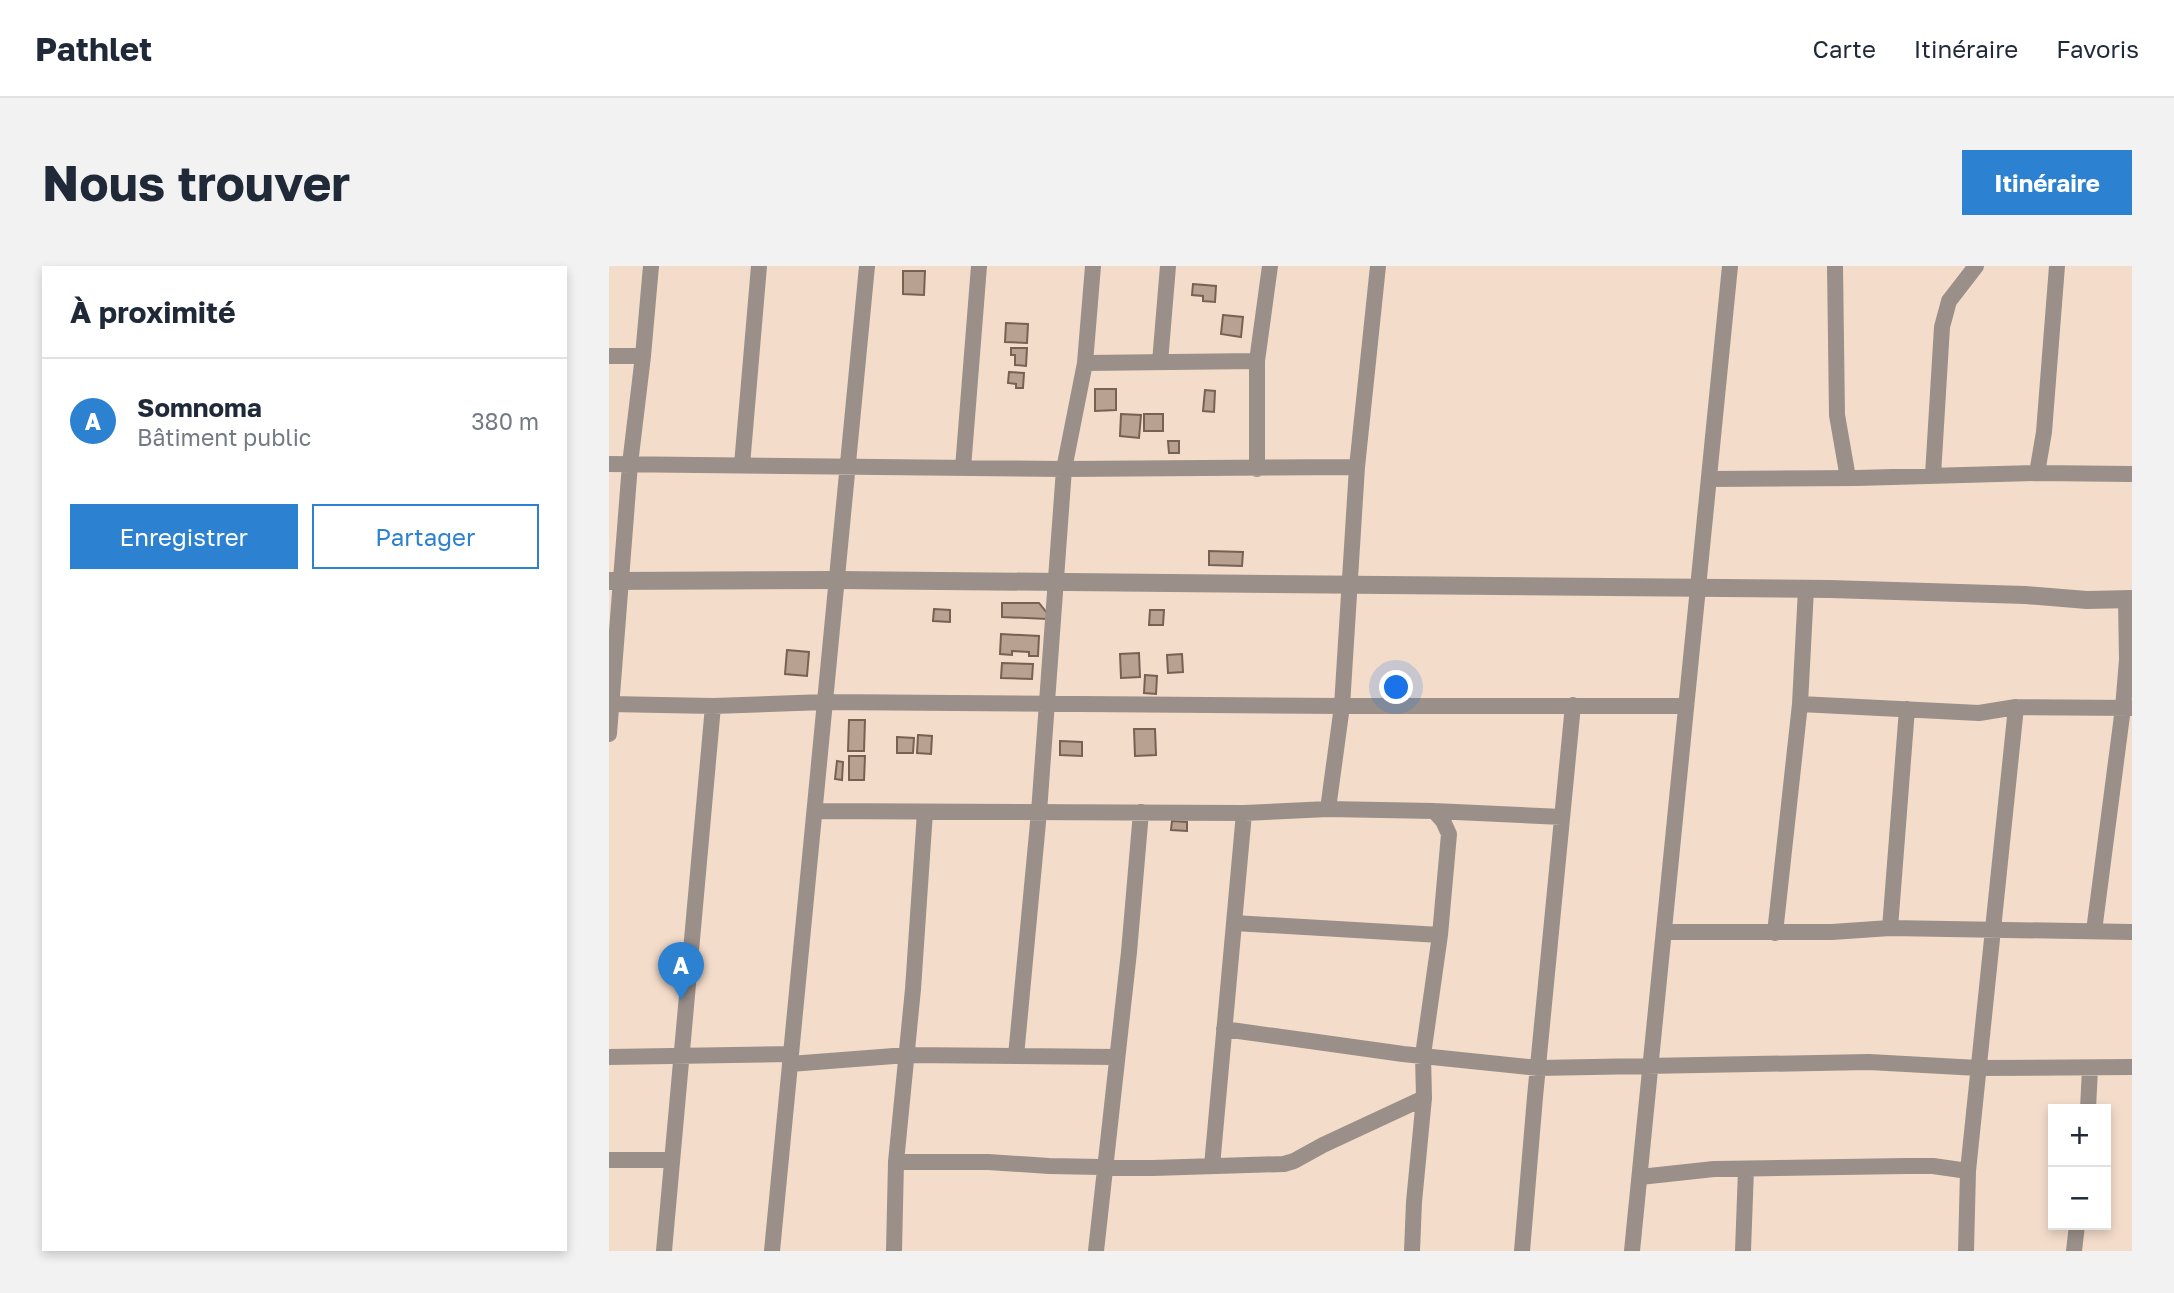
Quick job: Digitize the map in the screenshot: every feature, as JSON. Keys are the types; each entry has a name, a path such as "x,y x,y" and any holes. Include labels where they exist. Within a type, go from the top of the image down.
{"street":[{"path":"609,734 615,581 643,356 651,266"},
{"path":"742,465 759,266"},
{"path":"772,1251 867,266"},
{"path":"963,468 979,266"},
{"path":"1016,1056 1039,812 1064,469 1085,363 1093,266"},
{"path":"1160,362 1168,266"},
{"path":"1257,469 1257,361 1270,266"},
{"path":"1328,809 1342,706 1357,467 1378,266"},
{"path":"1632,1251 1730,266"},
{"path":"1835,266 1837,415 1848,478"},
{"path":"1933,475 1942,327 1949,301 1976,266"},
{"path":"2037,473 2044,432 2057,266"},
{"path":"609,356 643,356"},
{"path":"1085,363 1257,361"},
{"path":"609,464 1064,469 1357,467"},
{"path":"1709,479 2037,473 2132,474"},
{"path":"615,581 837,580 1806,589 2011,594 2087,600 2129,599 2128,708 2094,932"},
{"path":"1776,933 1800,704 1806,589"},
{"path":"611,704 713,706 825,702 1686,706"},
{"path":"1800,704 1979,713 2016,707 2128,708"},
{"path":"1522,1251 1573,705"},
{"path":"664,1251 713,706"},
{"path":"1966,1251 1968,1171 2016,707"},
{"path":"1890,928 1907,709"},
{"path":"816,811 1244,813 1328,809 1562,817"},
{"path":"1412,1251 1424,1098 1423,1055 1440,935 1449,834 1434,811"},
{"path":"894,1251 896,1163 925,812"},
{"path":"1096,1251 1129,953 1141,813"},
{"path":"1212,1166 1244,813"},
{"path":"1234,923 1440,935"},
{"path":"1664,932 1776,933 1890,928 2132,932"},
{"path":"1224,1029 1538,1068 1869,1062 1978,1068 2132,1067"},
{"path":"609,1057 1116,1057"},
{"path":"2088,1104 2090,1068"},
{"path":"896,1163 988,1162 1153,1168 1285,1164 1424,1098"},
{"path":"609,1160 673,1160"},
{"path":"1640,1177 1714,1169 1906,1166 1968,1171"},
{"path":"1743,1251 1746,1169"},
{"path":"2074,1251 2076,1230"}],"building":[{"path":"903,271 925,271 924,295 903,294"},
{"path":"1193,284 1216,286 1215,302 1203,301 1203,296 1192,295"},
{"path":"1223,315 1243,317 1241,337 1221,334"},
{"path":"1006,323 1028,324 1027,343 1005,342"},
{"path":"1011,348 1027,348 1026,366 1015,365 1015,355 1011,355"},
{"path":"1009,372 1024,373 1023,388 1016,388 1016,384 1008,383"},
{"path":"1095,389 1116,389 1116,410 1095,411"},
{"path":"1205,390 1215,391 1214,412 1203,411"},
{"path":"1121,414 1141,415 1139,438 1120,436"},
{"path":"1144,414 1163,414 1163,431 1144,431"},
{"path":"1168,441 1179,441 1179,453 1169,453"},
{"path":"1209,551 1243,552 1242,566 1209,565"},
{"path":"1002,603 1039,603 1047,613 1047,619 1002,617"},
{"path":"934,609 950,610 950,622 933,621"},
{"path":"1150,610 1164,610 1163,625 1149,625"},
{"path":"1001,634 1039,636 1038,656 1029,656 1029,652 1012,651 1012,655 1000,654"},
{"path":"787,650 809,652 807,676 785,674"},
{"path":"1139,653 1140,677 1121,678 1120,654"},
{"path":"1182,654 1183,672 1168,673 1167,655"},
{"path":"1002,663 1033,664 1032,679 1001,678"},
{"path":"1145,675 1157,676 1156,694 1144,693"},
{"path":"849,720 865,720 864,751 848,751"},
{"path":"1134,729 1155,729 1156,755 1135,756"},
{"path":"918,735 932,736 931,754 917,753"},
{"path":"897,737 914,738 913,753 897,753"},
{"path":"1060,741 1082,742 1082,756 1060,755"},
{"path":"849,756 865,756 864,780 849,780"},
{"path":"837,761 843,762 842,780 835,779"},
{"path":"1172,821 1187,822 1187,831 1171,830"}],"place":[{"name":"Somnoma","path":"681,1000"}]}
